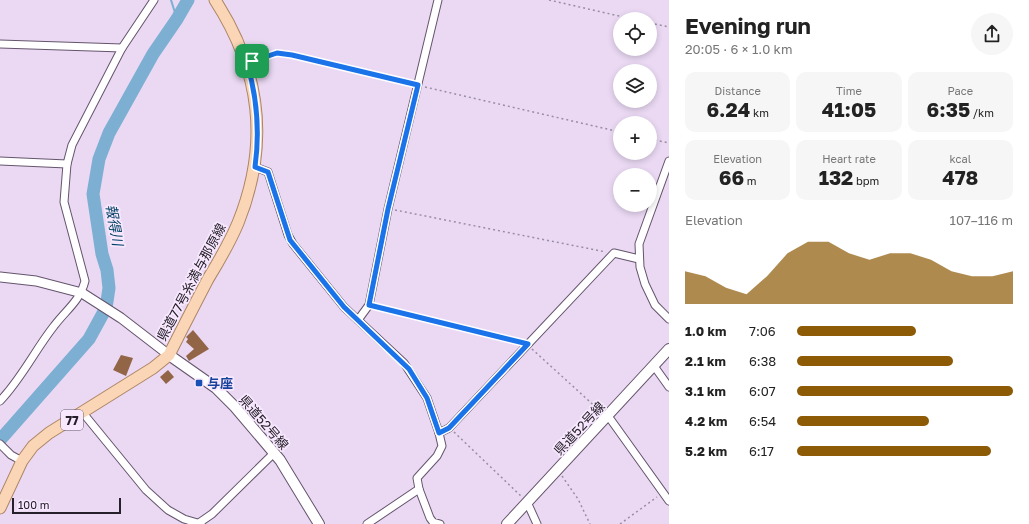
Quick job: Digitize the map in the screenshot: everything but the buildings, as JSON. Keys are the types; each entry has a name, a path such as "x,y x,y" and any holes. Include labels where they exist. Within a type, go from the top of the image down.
{"main road":[{"name":"県道77号糸満与那原線","path":"0,508 22,461 40,440 153,368 169,355 238,224 250,188 255,167 258,135 257,116 254,90 247,63 230,24 215,0"},
{"name":"県道52号線","path":"507,524 669,349"},
{"name":"県道52号線","path":"169,355 216,388 235,407 274,452 319,524"}],"street":[{"path":"1,397 11,390 53,327 85,295 85,281 64,202 67,164 72,145 122,48 154,0"},
{"path":"358,320 369,305 388,209 438,0"},
{"path":"0,44 122,48"},
{"path":"669,161 639,244 639,259 645,284 655,305 669,319"},
{"path":"0,162 67,164"},
{"path":"255,167 268,172 290,240 317,276 358,320 400,358 413,373 427,398 442,446 440,452 418,475 417,481 430,518 433,522 440,524"},
{"path":"439,433 449,428 614,253 639,259"},
{"path":"0,277 42,282 85,295 121,318 169,355"},
{"path":"654,366 669,387"},
{"path":"83,413 146,490 168,510 184,519 200,524 212,514 274,452"},
{"path":"607,417 669,501"},
{"path":"2,447 22,461"},
{"path":"367,524 419,489"},
{"path":"527,502 537,524"}],"path":[{"path":"549,0 613,15"},
{"path":"657,25 669,28"},
{"path":"247,63 277,53 283,54 613,130"},
{"path":"657,140 669,143"},
{"path":"388,209 614,253"},
{"path":"369,305 528,344 607,417"},
{"path":"449,428 527,502"},
{"path":"557,469 578,499 590,524"},
{"path":"620,524 663,492"}],"waterway":[{"path":"171,0 177,19"},
{"name":"報得川","path":"0,440 89,339 106,308 109,288 107,270 102,254 93,194 99,159 109,133 153,54 188,0"}],"place":[{"name":"与座","path":"199,383"}],"route":[{"path":"277,53 292,55 418,85 388,209 369,305 528,344 449,428 439,433 427,398 413,373 400,358 344,307 317,276 290,240 274,186 268,172 255,167 258,149 256,103 247,63 252,61 277,53"}]}
